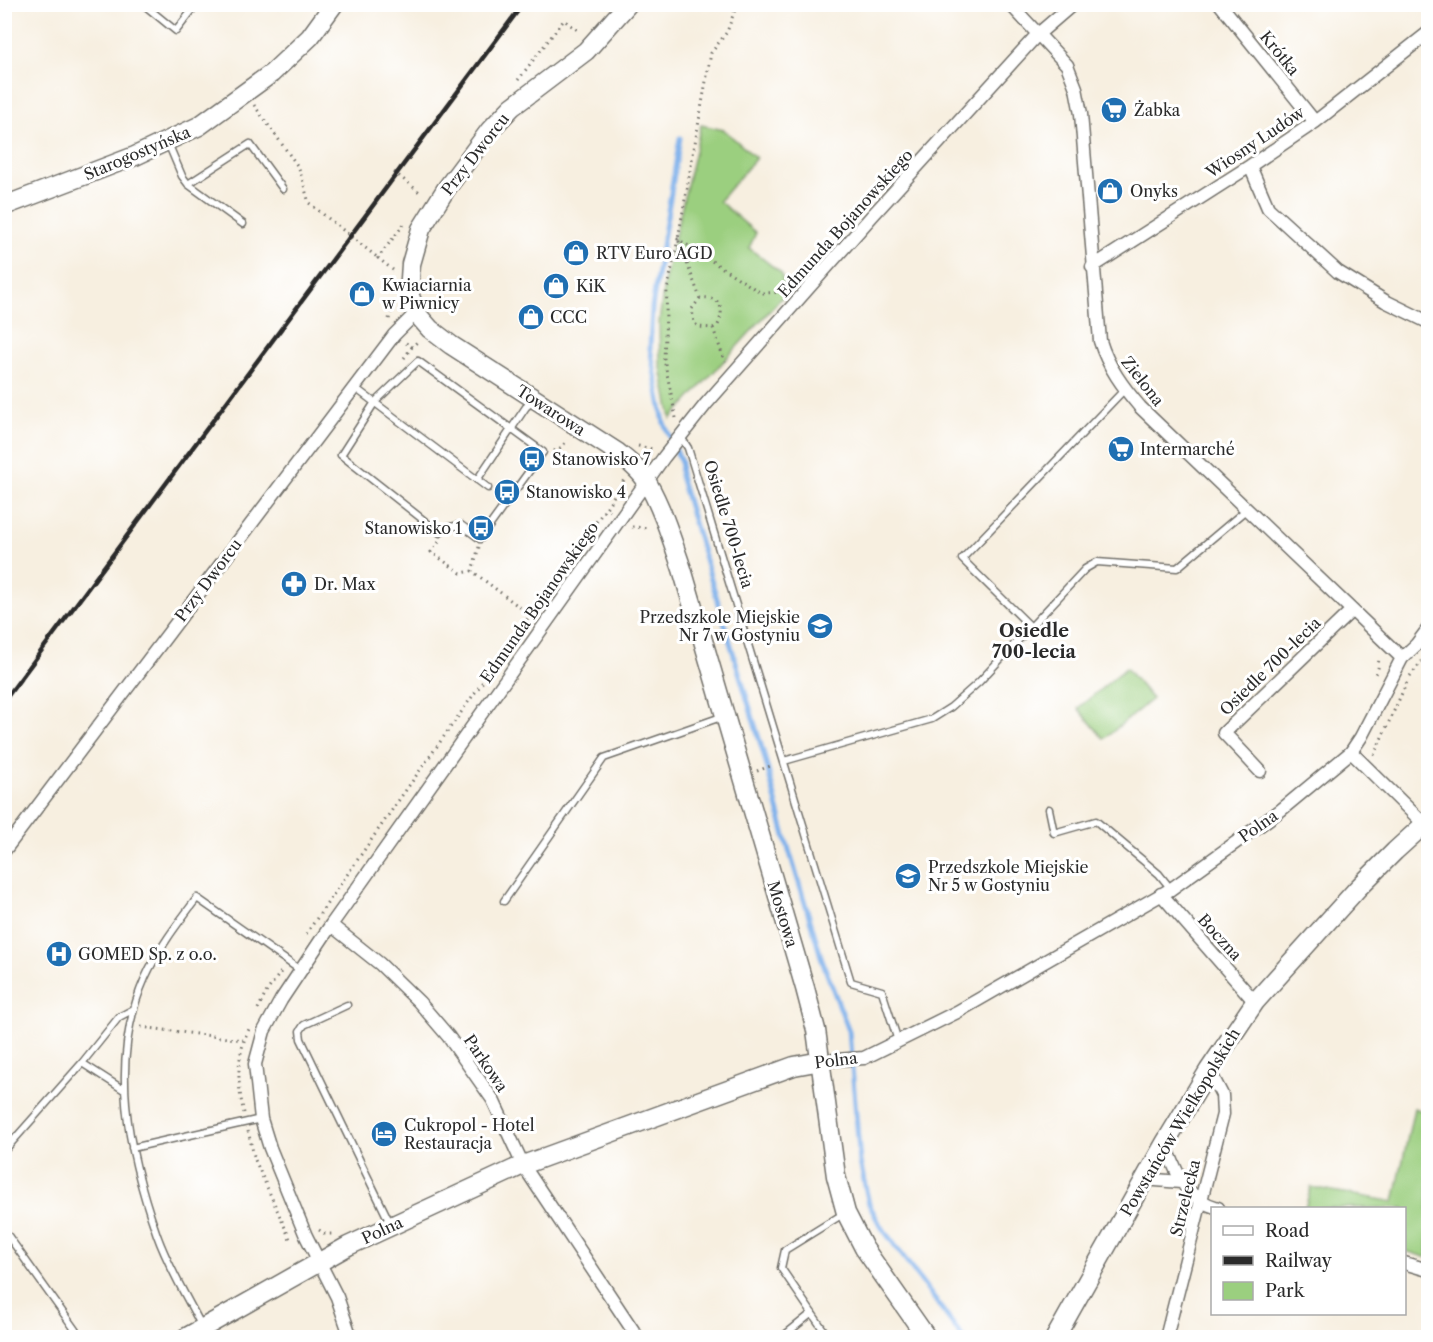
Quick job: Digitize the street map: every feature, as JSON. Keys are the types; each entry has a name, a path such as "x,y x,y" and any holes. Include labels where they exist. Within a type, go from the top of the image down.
{"street":[{"name":"Starogostyńska","path":"4,206 167,142 199,126 272,73 310,37 334,4"},
{"name":"Przy Dworcu","path":"451,345 430,329 417,313 409,293 411,264 422,229 436,204 498,122 512,107 586,51 628,4"},
{"name":"Zielona","path":"1010,4 1067,65 1076,88 1081,114 1100,341 1106,360 1140,408 1402,658"},
{"name":"Edmunda Bojanowskiego","path":"351,1338 337,1297 288,1195 261,1119 255,1064 264,1031 281,1000 331,925 647,480 659,453 680,436 872,216 1037,35 1073,4"},
{"name":"Krótka","path":"1220,4 1315,122"},
{"name":"Wiosny Ludów","path":"1092,267 1315,122 1428,33"},
{"path":"1250,166 1268,208 1338,272 1385,301 1428,322"},
{"name":"Przy Dworcu","path":"4,851 354,387 394,335 417,313"},
{"name":"Towarowa","path":"451,345 626,459 647,480"},
{"name":"Mostowa","path":"647,480 669,531 682,569 827,1061 836,1176 846,1213 864,1248 927,1338"},
{"name":"Osiedle 700-lecia","path":"1260,771 1224,733 1351,611"},
{"name":"Polna","path":"184,1338 348,1246 523,1165 794,1066 864,1058 957,1012 1166,892 1281,810 1351,752 1402,658 1428,629"},
{"path":"1351,752 1426,822"},
{"name":"Powstańców Wielkopolskich","path":"1055,1338 1143,1179 1209,1070 1255,1002 1358,888 1426,822"},
{"name":"Boczna","path":"1166,892 1255,1002"},
{"name":"Parkowa","path":"331,925 380,964 419,1002 448,1036 493,1100 523,1165 638,1338"},
{"name":"Strzelecka","path":"1166,1338 1223,1114 1222,1095 1209,1070"},
{"path":"1165,1143 1181,1182 1201,1204 1211,1207"},
{"path":"1143,1179 1181,1182"},
{"path":"1406,1264 1428,1270"}],"lane":[{"path":"143,4 176,31 197,4"},
{"path":"167,142 188,184 243,224"},
{"path":"188,184 250,144 283,189"},
{"path":"418,361 511,428 543,452 480,539 461,525 444,528 440,533 341,455 375,402 418,361"},
{"path":"354,387 488,488"},
{"path":"1031,627 962,559 1125,389"},
{"path":"477,480 525,408 535,399"},
{"name":"Osiedle 700-lecia","path":"680,436 688,448 781,762 851,982 882,992 898,1041"},
{"path":"781,762 932,719 951,707 979,682 1085,569 1097,562 1177,568 1247,508"},
{"path":"504,901 604,758 724,716"},
{"path":"1049,809 1054,833 1096,821 1159,874 1166,892"},
{"path":"202,1328 158,1237 132,1148 124,1090 125,1044 134,1009 145,977 196,898 301,970"},
{"path":"347,1005 304,1025 300,1031 301,1039 391,1226"},
{"path":"4,1150 82,1063 119,1017 134,1009"},
{"path":"82,1063 124,1090"},
{"path":"132,1148 261,1119"},
{"path":"829,1338 781,1268 785,1251 846,1213"},
{"path":"4,1230 81,1338"},
{"path":"781,1338 812,1313"}],"path":[{"path":"672,424 677,418 664,359 667,291 711,53 727,32 737,4"},
{"path":"518,80 564,20 582,34 588,27"},
{"path":"253,103 298,168 309,203 396,272"},
{"path":"394,172 436,204"},
{"path":"378,258 405,223"},
{"path":"678,239 760,294 796,291"},
{"path":"678,239 700,298"},
{"path":"396,297 390,318 382,327 412,347"},
{"path":"700,298 708,298 720,304 721,318 718,325 713,328 699,327 694,323 691,316 692,309 700,298"},
{"path":"713,328 726,366 734,358"},
{"path":"399,365 418,340 425,344"},
{"path":"553,452 562,447 570,435"},
{"path":"656,532 651,528 632,527 606,508 624,481 621,467 635,445 659,453"},
{"path":"443,535 431,552 461,573 472,572 531,615"},
{"path":"472,572 481,544 474,539"},
{"path":"1372,771 1381,763 1373,755 1410,676 1428,652"},
{"path":"757,771 781,762"},
{"path":"130,1025 243,1040"}],"green space":[{"path":"701,125 724,130 756,158 719,201 756,233 749,248 781,273 786,293 671,419 660,363 659,323 664,283"},
{"path":"1126,668 1152,699 1104,739 1078,708"},
{"path":"1414,1108 1428,1113 1428,1258 1406,1251 1406,1207 1305,1207 1311,1187 1394,1202"}],"waterway":[{"path":"680,138 652,307 650,348 664,423 681,462 680,476 764,755 786,840 823,963 849,1031 860,1162 869,1204 880,1225 963,1338"}],"railway":[{"path":"4,701 523,4"}],"place":[{"name":"Żabka","path":"1114,110"},
{"name":"Onyks","path":"1110,191"},
{"name":"RTV Euro AGD","path":"576,253"},
{"name":"KiK","path":"556,286"},
{"name":"Kwiaciarnia w Piwnicy","path":"362,294"},
{"name":"CCC","path":"531,317"},
{"name":"Intermarché","path":"1121,449"},
{"name":"Stanowisko 7","path":"532,459"},
{"name":"Stanowisko 4","path":"507,492"},
{"name":"Stanowisko 1","path":"481,528"},
{"name":"Dr. Max","path":"294,584"},
{"name":"Przedszkole Miejskie Nr 7 w Gostyniu","path":"820,626"},
{"name":"Przedszkole Miejskie Nr 5 w Gostyniu","path":"908,876"},
{"name":"GOMED Sp. z o.o.","path":"59,954"},
{"name":"Cukropol - Hotel Restauracja","path":"384,1134"}],"district":[{"name":"Osiedle 700-lecia","path":"1034,641"}]}
